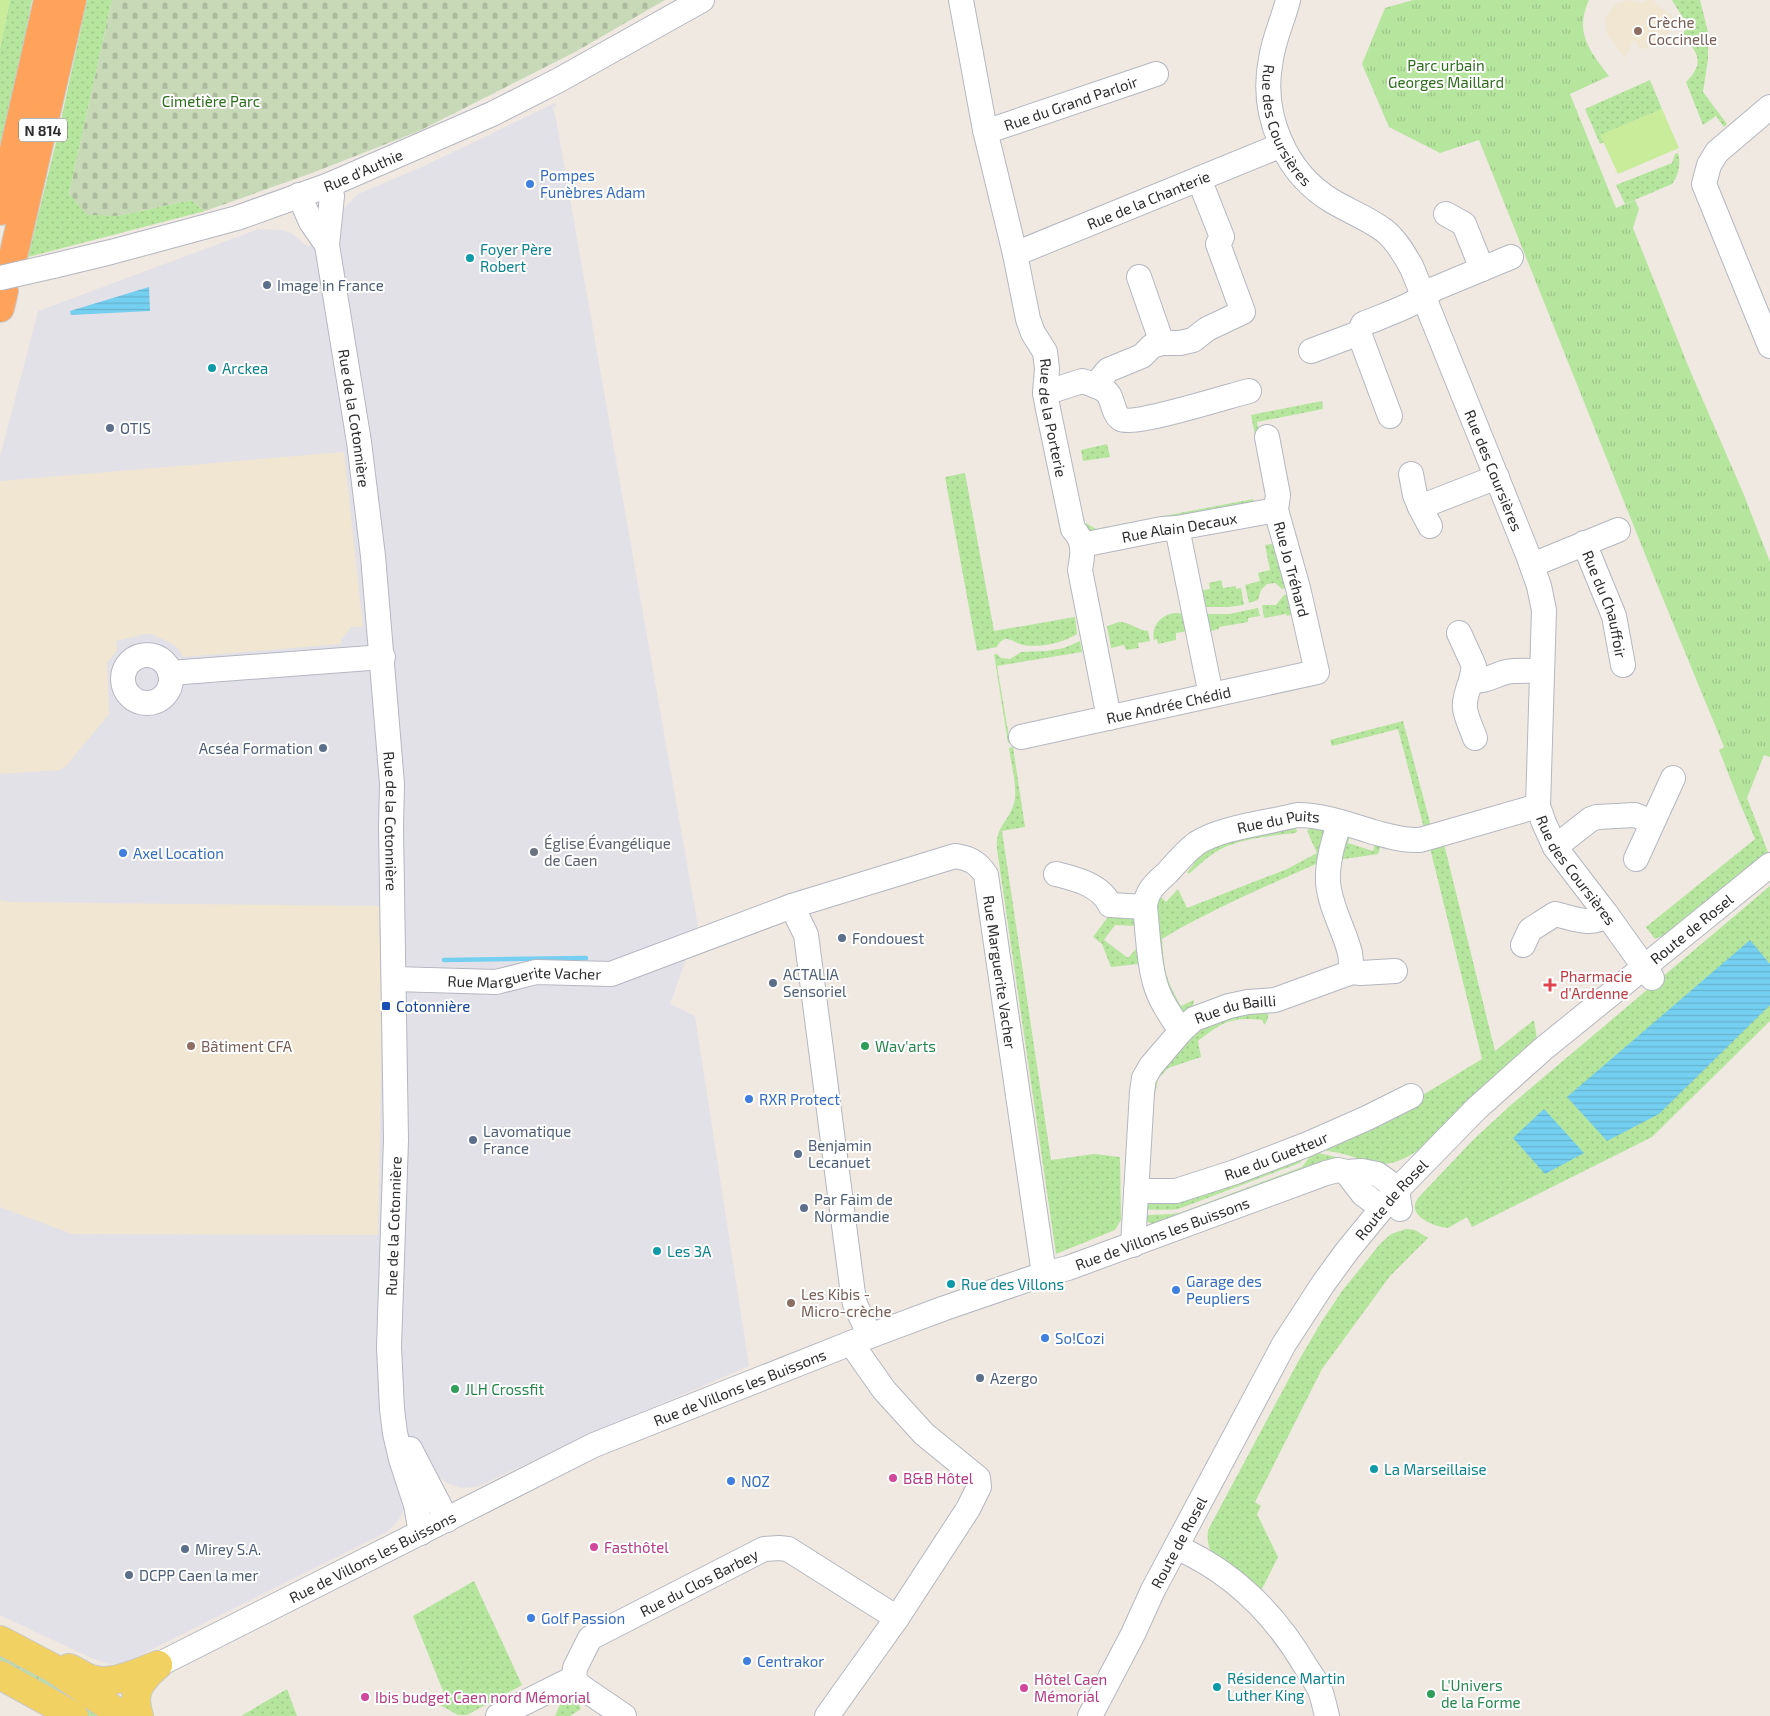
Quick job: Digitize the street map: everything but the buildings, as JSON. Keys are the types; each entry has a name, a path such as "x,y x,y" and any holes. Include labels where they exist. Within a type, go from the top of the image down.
{"highway":[{"name":"N 814","path":"0,211 48,0"},
{"name":"N 814","path":"4,284 72,0"}],"main road":[{"path":"0,1640 53,1668 124,1716"},
{"path":"53,1668 70,1668 92,1679 102,1680 130,1675 158,1665"},
{"path":"139,1716 135,1702 136,1693 140,1684 158,1665"},
{"path":"0,1675 74,1716"}],"street":[{"name":"Rue d'Authie","path":"4,284 53,266 237,218 328,185 492,114 559,80 702,0"},
{"name":"Rue de la Porterie","path":"962,0 985,130 1015,254 1028,319 1033,333 1044,352 1047,369 1045,393 1073,529 1080,536 1082,545 1083,553 1080,570 1108,718"},
{"name":"Rue des Coursières","path":"1288,0 1274,45 1268,76 1269,105 1282,145 1297,170 1315,189 1385,231 1394,240 1412,268 1497,477 1541,592 1544,610 1538,806 1555,846 1607,915 1647,973"},
{"name":"Rue du Grand Parloir","path":"985,130 997,128 1156,74"},
{"path":"1770,107 1717,152 1709,165 1704,184 1770,346"},
{"name":"Rue de la Chanterie","path":"1015,254 1282,145"},
{"path":"1094,386 1108,370 1142,356 1152,346 1162,343 1180,343 1193,340 1206,329 1243,312 1218,244 1222,237 1199,179"},
{"name":"Rue de la Cotonnière","path":"328,185 332,196 332,204 327,245 359,442 373,556 383,657 392,784 396,1140 389,1347 395,1433 401,1459 416,1505 421,1534"},
{"name":"Rue de la Cotonnière","path":"300,195 311,222 327,245"},
{"path":"1446,214 1464,224 1482,269"},
{"path":"1311,351 1359,332 1363,324 1424,297 1434,289 1511,257"},
{"path":"1139,277 1162,343"},
{"path":"1359,332 1390,416"},
{"path":"1045,393 1082,381 1109,395 1118,416 1130,421 1249,391"},
{"name":"Rue Jo Tréhard","path":"1267,437 1278,495 1276,510 1298,588 1316,672"},
{"path":"1411,474 1415,495 1425,517 1497,477"},
{"name":"Rue Alain Decaux","path":"1082,545 1162,529 1276,510"},
{"path":"1177,528 1211,695"},
{"path":"1532,565 1618,530"},
{"name":"Rue du Chauffoir","path":"1584,543 1614,616 1623,665"},
{"path":"1459,633 1474,666 1465,697 1464,709 1475,738"},
{"path":"170,673 383,657"},
{"path":"1471,680 1484,681 1504,673 1516,671 1542,672"},
{"name":"Rue Andrée Chédid","path":"1021,737 1316,672"},
{"path":"1636,859 1673,778"},
{"name":"Rue du Puits","path":"1145,907 1145,897 1154,886 1189,850 1209,837 1296,814 1323,816 1401,839 1420,840 1538,806"},
{"path":"1555,846 1591,819 1597,817 1635,815 1652,822"},
{"path":"1340,822 1329,863 1328,884 1331,899 1350,952 1352,972"},
{"name":"Rue Marguerite Vacher","path":"394,979 496,982 536,972 610,974 792,906 955,856 974,861 980,866 986,876 1044,1274"},
{"name":"Route de Rosel","path":"1647,973 1770,865"},
{"path":"1056,874 1080,880 1106,897 1110,905 1145,907 1155,985 1161,999 1181,1031"},
{"name":"Route de Rosel","path":"1090,1716 1133,1634 1153,1590 1183,1550 1284,1344 1323,1284 1476,1109 1543,1049 1647,973 1770,878"},
{"path":"792,906 806,935 853,1294 861,1340 884,1390 924,1434 978,1478 979,1487 968,1510 896,1618 827,1716"},
{"path":"1523,945 1530,930 1555,914 1583,921 1597,922 1607,915"},
{"name":"Rue du Bailli","path":"1133,1244 1144,1078 1151,1066 1181,1031 1194,1019 1213,1011 1248,1002 1275,1000 1352,972 1362,974 1395,971"},
{"name":"Rue du Guetteur","path":"1136,1191 1176,1191 1235,1172 1308,1144 1411,1096"},
{"name":"Rue de Villons les Buissons","path":"158,1665 421,1534 594,1445 861,1340 1044,1274 1057,1272 1326,1173 1338,1170 1377,1174 1388,1181 1393,1202"},
{"name":"Rue de la Cotonnière","path":"392,1401 412,1456 447,1520"},
{"name":"Rue du Clos Barbey","path":"574,1678 575,1668 590,1638 764,1549 788,1549 896,1618"},
{"path":"1183,1550 1210,1564 1267,1611 1297,1652 1320,1690 1327,1716"},
{"path":"498,1716 574,1678 580,1686 624,1716"}],"shaded area":[{"name":"Crèche Coccinelle","path":"1628,0 1644,3 1648,0 1654,0 1656,4 1673,17 1667,26 1671,29 1658,45 1644,49 1640,48 1634,39 1625,58 1607,34 1605,19 1615,5"},
{"path":"555,103 556,106 553,108 698,926 670,1004 695,1016 749,1366 572,1442 477,1487 461,1488 447,1483 435,1474 405,1495 404,1509 398,1521 387,1532 125,1663 109,1664 91,1658 0,1615 0,457 38,311 259,229 282,230 293,234 308,247 340,227 344,208 358,194 424,166"},
{"path":"344,452 363,627 351,627 341,640 341,644 183,657 173,644 151,634 116,641 117,650 107,663 109,714 66,766 60,770 0,774 0,481"},
{"name":"Bâtiment CFA","path":"0,900 12,902 379,906 382,1023 378,1235 72,1234 0,1207"}],"green space":[{"path":"0,0 10,0 0,49"},
{"path":"10,0 32,0 22,55 0,145 0,49"},
{"path":"87,0 112,0 69,194 117,216 191,200 205,211 28,257 58,134"},
{"name":"Cimetière Parc","path":"112,0 665,0 575,52 419,131 312,173 205,211 191,200 117,216 87,215 69,194"},
{"name":"Parc urbain Georges Maillard","path":"1413,0 1589,0 1583,22 1586,41 1590,50 1609,76 1570,94 1616,208 1635,200 1639,209 1633,228 1770,562 1770,757 1764,755 1747,798 1739,801 1719,750 1724,747 1479,140 1440,153 1389,127 1362,64 1385,8"},
{"path":"1672,0 1700,0 1708,32 1708,59 1703,92 1727,124 1724,127 1716,116 1703,125 1686,82 1696,69 1698,63 1696,52 1681,36 1688,27 1682,22 1683,18"},
{"path":"1650,80 1662,109 1601,135 1604,142 1600,144 1585,109"},
{"path":"1662,109 1679,148 1618,174 1600,135"},
{"path":"1678,153 1679,169 1672,184 1625,204 1616,185 1672,163 1675,154"},
{"path":"1322,401 1323,409 1257,422 1262,450 1258,451 1251,415"},
{"path":"1107,444 1110,457 1083,461 1081,450"},
{"path":"965,473 994,631 1075,617 1077,634 1065,640 1037,646 1023,645 1005,639 997,647 977,651 945,477"},
{"path":"1253,499 1255,507 1087,533 1086,523 1096,529"},
{"path":"1278,543 1286,588 1282,589 1275,583 1267,584 1261,590 1258,600 1249,603 1245,585 1260,581 1258,573 1270,570 1265,545"},
{"path":"1221,580 1223,588 1236,586 1236,589 1241,588 1244,605 1203,607 1199,591 1210,589 1209,583"},
{"path":"1290,594 1296,614 1264,618 1262,605 1276,605 1284,595"},
{"path":"1258,608 1260,616 1248,618 1248,622 1219,627 1219,629 1208,632 1204,614 1229,614"},
{"path":"1176,613 1185,614 1188,631 1176,633 1176,640 1158,644 1157,639 1154,640 1156,625 1162,618"},
{"path":"1119,622 1148,631 1150,641 1138,643 1139,648 1126,650 1124,645 1111,648 1107,626"},
{"path":"1080,641 1082,652 997,666 1010,743 1008,743 994,654 1001,658 1010,659 1021,652 1064,648"},
{"path":"1403,721 1432,830 1425,832 1398,729 1332,746 1330,740"},
{"path":"1013,747 1025,827 1002,831 1051,1160 1094,1154 1120,1157 1121,1220 1115,1230 1056,1254 997,849 1000,829 1012,809 1015,797 1015,783 1009,748"},
{"path":"1747,798 1768,852 1666,934 1655,939 1646,927 1755,839 1739,801"},
{"path":"1294,823 1296,833 1239,842 1214,853 1189,874 1187,872 1194,864 1193,857 1202,849"},
{"path":"1323,824 1328,826 1318,863 1219,908 1162,939 1166,974 1176,997 1181,1006 1194,1000 1192,1011 1184,1017 1164,987 1155,897 1158,894 1166,902 1178,889 1187,908 1287,869 1317,853 1307,831 1310,828 1321,830"},
{"path":"1351,833 1348,843 1373,851 1376,841 1382,843 1378,854 1337,860 1341,837"},
{"path":"1444,844 1495,1051 1534,1020 1537,1039 1420,1149 1409,1156 1385,1164 1320,1149 1421,1096 1482,1059 1430,848"},
{"path":"1770,886 1770,1021 1652,1137 1472,1227 1467,1217 1448,1228 1432,1224 1417,1214 1415,1204 1419,1197 1473,1140 1512,1104"},
{"path":"1113,910 1139,912 1135,926 1115,925 1104,940 1128,958 1136,949 1146,943 1147,963 1111,967 1102,944 1093,937"},
{"path":"1267,1010 1268,1016 1265,1025 1262,1020 1242,1019 1227,1022 1213,1030 1198,1041 1201,1057 1168,1068 1158,1079 1154,1099 1148,1095 1150,1080 1185,1036 1220,1018"},
{"path":"1316,1152 1343,1160 1156,1226 1144,1220 1142,1216 1182,1212 1302,1167 1311,1155"},
{"path":"1308,1153 1300,1163 1181,1208 1142,1210 1143,1203"},
{"path":"1406,1229 1415,1230 1428,1238 1390,1276 1322,1369 1255,1502 1261,1506 1257,1514 1278,1557 1262,1589 1258,1592 1214,1556 1208,1544 1208,1530 1299,1360 1322,1321 1342,1291 1380,1244 1391,1234"},
{"path":"474,1581 522,1685 467,1715 458,1715 440,1705 445,1696 413,1616"},
{"path":"0,1654 111,1716 90,1716 0,1666"},
{"path":"287,1689 297,1716 241,1716"},
{"path":"565,1693 575,1695 581,1709 570,1716 555,1716"}],"water":[{"path":"149,287 150,311 71,315 70,311"},
{"path":"1750,940 1770,964 1770,1005 1659,1114 1607,1141 1567,1097"},
{"path":"1544,1109 1584,1153 1545,1174 1513,1138"}],"waterway":[{"path":"444,960 586,958"}],"place":[{"name":"Crèche Coccinelle","path":"1638,31"},
{"name":"Pompes Funèbres Adam","path":"530,184"},
{"name":"Foyer Père Robert","path":"470,258"},
{"name":"Image in France","path":"267,285"},
{"name":"Arckea","path":"212,368"},
{"name":"OTIS","path":"110,428"},
{"name":"Acséa Formation","path":"323,748"},
{"name":"Église Évangélique de Caen","path":"534,852"},
{"name":"Axel Location","path":"123,853"},
{"name":"Fondouest","path":"842,938"},
{"name":"ACTALIA Sensoriel","path":"773,983"},
{"name":"Pharmacie d'Ardenne","path":"1550,985"},
{"name":"Cotonnière","path":"386,1006"},
{"name":"Bâtiment CFA","path":"191,1046"},
{"name":"Wav'arts","path":"865,1046"},
{"name":"RXR Protect","path":"749,1099"},
{"name":"Lavomatique France","path":"473,1140"},
{"name":"Benjamin Lecanuet","path":"798,1154"},
{"name":"Par Faim de Normandie","path":"804,1208"},
{"name":"Les 3A","path":"657,1251"},
{"name":"Rue des Villons","path":"951,1284"},
{"name":"Garage des Peupliers","path":"1176,1290"},
{"name":"Les Kibis - Micro-crèche","path":"791,1303"},
{"name":"So!Cozi","path":"1045,1338"},
{"name":"Azergo","path":"980,1378"},
{"name":"JLH Crossfit","path":"455,1389"},
{"name":"La Marseillaise","path":"1374,1469"},
{"name":"B&B Hôtel","path":"893,1478"},
{"name":"NOZ","path":"731,1481"},
{"name":"Fasthôtel","path":"594,1547"},
{"name":"Mirey S.A.","path":"185,1549"},
{"name":"DCPP Caen la mer","path":"129,1575"},
{"name":"Golf Passion","path":"531,1618"},
{"name":"Centrakor","path":"747,1661"},
{"name":"Résidence Martin Luther King","path":"1217,1687"},
{"name":"Hôtel Caen Mémorial","path":"1024,1688"},
{"name":"L'Univers de la Forme","path":"1431,1694"},
{"name":"Ibis budget Caen nord Mémorial","path":"365,1697"}]}
